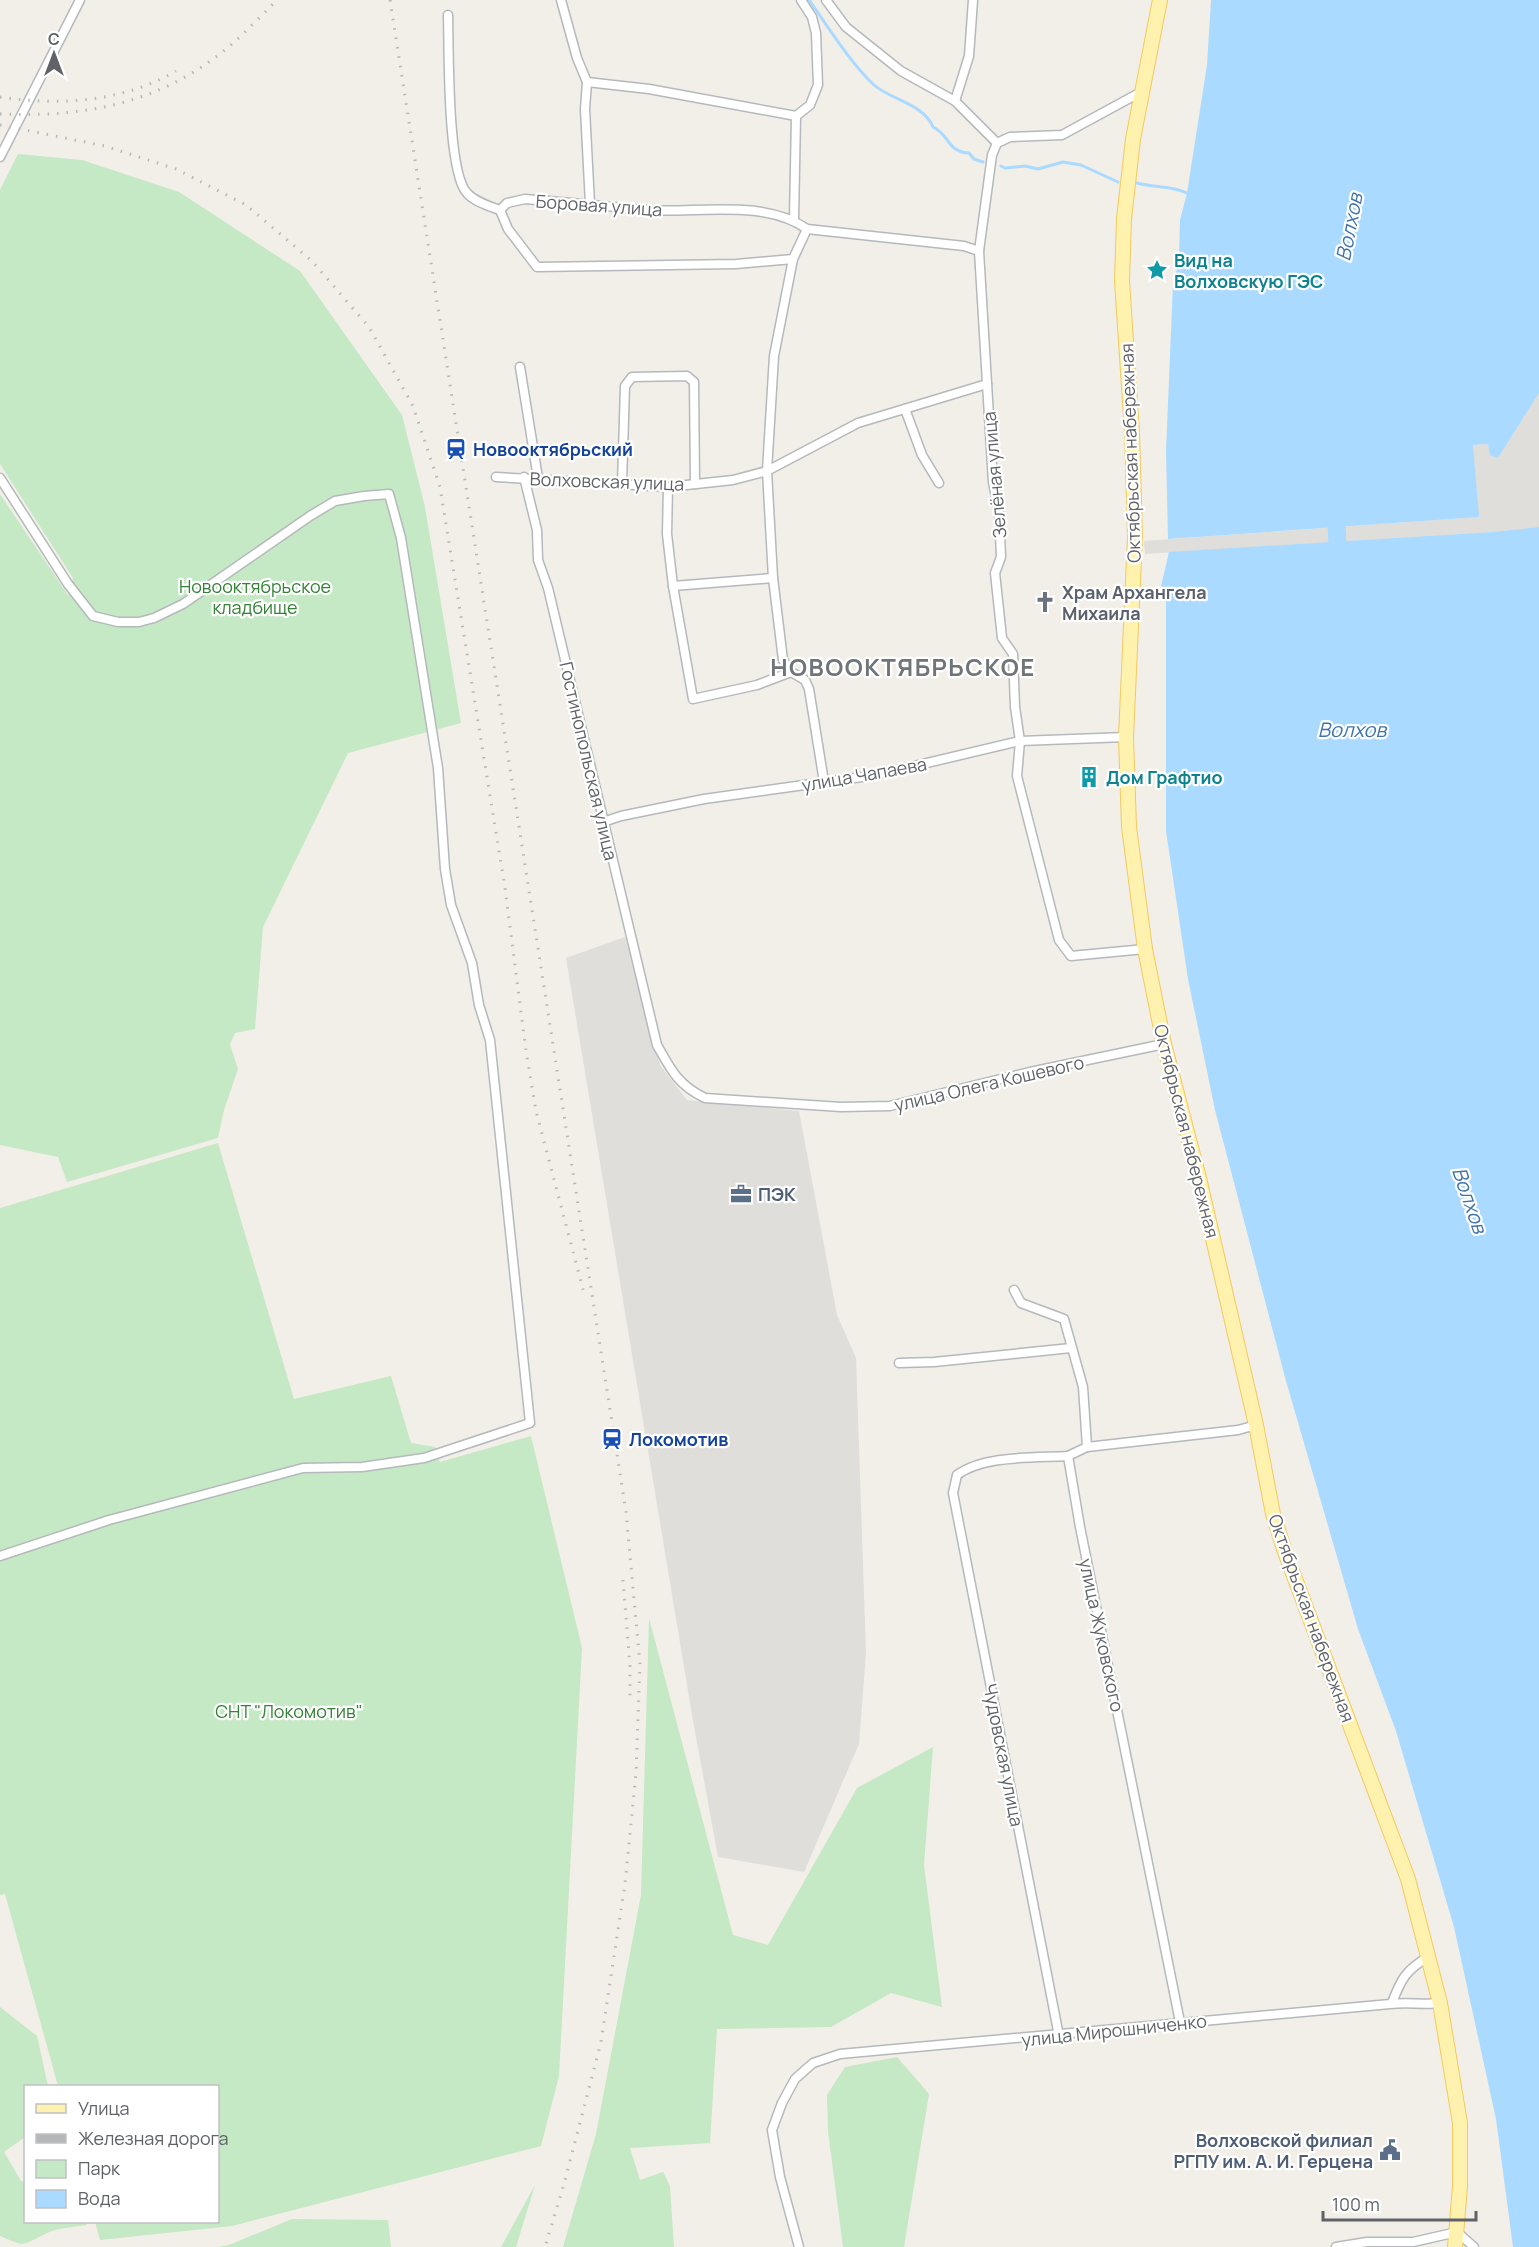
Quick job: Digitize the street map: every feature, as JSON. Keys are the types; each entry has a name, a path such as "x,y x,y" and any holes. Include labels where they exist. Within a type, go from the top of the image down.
{"main road":[{"name":"Октябрьская набережная","path":"1160,0 1132,139 1124,219 1122,281 1132,432 1135,537 1126,737 1129,827 1145,949 1164,1044 1199,1178 1256,1425 1274,1514 1285,1552 1408,1879 1440,2003 1460,2123 1460,2186 1455,2247"}],"street":[{"path":"0,157 80,0"},
{"path":"561,0 587,82 585,109 590,204"},
{"path":"587,82 649,89 796,116 810,105 818,85 816,33 812,17 801,0"},
{"path":"826,0 846,27 892,63 954,101 997,143 1010,137 1062,135 1141,92"},
{"path":"954,101 969,56 973,0"},
{"path":"448,15 451,132 460,183 468,195 500,210 508,230 537,267 736,264 793,259"},
{"path":"794,219 796,116"},
{"name":"Зелёная улица","path":"997,143 992,155 979,250 993,482 999,512 1001,557 995,573 1002,638 1013,654 1015,707 1020,741 1017,776 1059,940 1071,956 1145,949"},
{"name":"Боровая улица","path":"500,210 507,203 525,199 651,210 749,210 794,219 807,229"},
{"path":"824,782 809,689 805,680 791,672 783,660 773,578 767,471 774,356 793,259 807,229 964,246 979,250"},
{"path":"520,368 538,478"},
{"path":"622,484 626,386 632,377 687,376 694,382 694,484"},
{"name":"Волховская улица","path":"496,477 668,487 734,480 767,471 858,423 987,384"},
{"path":"904,409 922,455 939,483"},
{"name":"Гостинопольская улица","path":"525,477 537,530 538,560 548,588 657,1045"},
{"path":"0,478 68,585 93,616 118,622 139,622 154,618 183,604 335,501 364,495 389,494 401,538 438,768 445,869 451,904 472,963 479,1005 490,1040 530,1423 424,1458 362,1467 292,1470 109,1520 0,1556"},
{"path":"668,487 667,534 673,586 693,699 756,685 791,672"},
{"path":"673,586 773,578"},
{"name":"улица Чапаева","path":"603,822 621,816 704,799 876,775 1020,741 1126,737"},
{"name":"улица Олега Кошевого","path":"657,1045 678,1080 705,1098 840,1107 890,1106 1030,1072 1164,1044"},
{"path":"1014,1290 1021,1303 1064,1319 1083,1387 1087,1447"},
{"path":"899,1363 934,1362 1071,1348"},
{"path":"1068,1456 1087,1447 1238,1430 1256,1425"},
{"name":"Чудовская улица","path":"1059,2036 953,1492 957,1474 967,1467 988,1462 1068,1456"},
{"name":"улица Жуковского","path":"1068,1456 1082,1538 1180,2022"},
{"path":"1392,2003 1409,1969 1428,1957"},
{"name":"улица Мирошниченко","path":"799,2247 780,2177 772,2130 782,2103 795,2079 813,2063 840,2054 1059,2036 1180,2022 1392,2003 1440,2003"},
{"path":"1335,2247 1367,2242 1413,2242 1457,2232 1474,2247"}],"shaded area":[{"path":"1539,393 1539,527 1145,554 1144,541 1478,517 1473,445 1488,444 1498,458"},
{"path":"625,937 660,1065 687,1100 799,1111 837,1315 856,1358 866,1653 859,1744 804,1872 718,1857 692,1715 566,958"}],"green space":[{"name":"Новооктябрьское кладбище","path":"18,154 82,160 179,192 300,271 402,415 425,507 461,723 348,753 263,927 255,1029 235,1033 230,1044 238,1069 224,1110 218,1138 67,1182 58,1157 0,1145 0,494 68,595 73,578 0,464 0,190"},
{"name":"СНТ \"Локомотив\"","path":"218,1143 294,1399 391,1376 411,1443 435,1447 440,1462 531,1436 582,1648 559,2076 541,2146 232,2226 100,2240 95,2223 219,2223 219,2085 58,2085 5,1894 0,1895 0,1208"},
{"path":"649,1618 733,1935 768,1945 857,1788 933,1747 924,1865 942,2007 891,1993 831,2027 717,2029 710,2143 630,2148 640,2180 663,2172 670,2186 674,2247 563,2247 596,2134 641,1895"},
{"path":"0,2007 37,2036 48,2085 24,2085 24,2138 4,2152 21,2181 24,2182 24,2223 86,2223 87,2225 54,2230 23,2244 0,2236"},
{"path":"897,2057 929,2094 904,2247 843,2247 828,2131 827,2095 845,2067"},
{"path":"535,2185 516,2247 501,2247"},
{"path":"292,2219 388,2220 391,2247 218,2247 229,2245"}],"water":[{"name":"Волхов","path":"1211,0 1539,0 1539,393 1498,458 1490,455 1488,444 1473,445 1479,517 1168,539 1166,451 1173,284 1179,261 1180,220 1187,193 1207,65"},
{"name":"Волхов","path":"1539,527 1539,2247 1513,2247 1496,2119 1454,1927 1396,1731 1358,1629 1286,1381 1215,1110 1188,979 1166,831 1166,603 1161,586 1169,552 1492,532"}],"waterway":[{"path":"809,0 848,55 874,85 922,113 956,150 969,153 974,159 983,162"},
{"path":"1001,166 1005,168 1025,166 1038,169 1063,162 1081,165 1118,182"},
{"path":"1137,183 1187,193"},
{"name":"Волхов","path":"1335,503 1339,565"}],"railway":[{"path":"0,114 35,114 100,108 161,89 190,74 217,56 244,33 276,0"},
{"path":"390,0 626,1512 640,1664 636,1773 625,1884 601,2042 545,2247"},
{"path":"0,97 45,101 91,99 135,89 176,71"},
{"path":"0,125 105,146 176,169 246,205 312,261 369,327 413,406 440,487 505,888 536,1111 585,1297"},
{"path":"623,1580 630,1666 630,1700"}],"place":[{"name":"Вид на Волховскую ГЭС","path":"1157,270"},
{"name":"Новооктябрьский","path":"456,449"},
{"name":"Храм Архангела Михаила","path":"1045,602"},
{"name":"Дом Графтио","path":"1089,777"},
{"name":"ПЭК","path":"741,1194"},
{"name":"Локомотив","path":"612,1439"},
{"name":"Волховской филиал РГПУ им. А. И. Герцена","path":"1390,2150"}],"district":[{"name":"НОВООКТЯБРЬСКОЕ","path":"903,666"}]}
